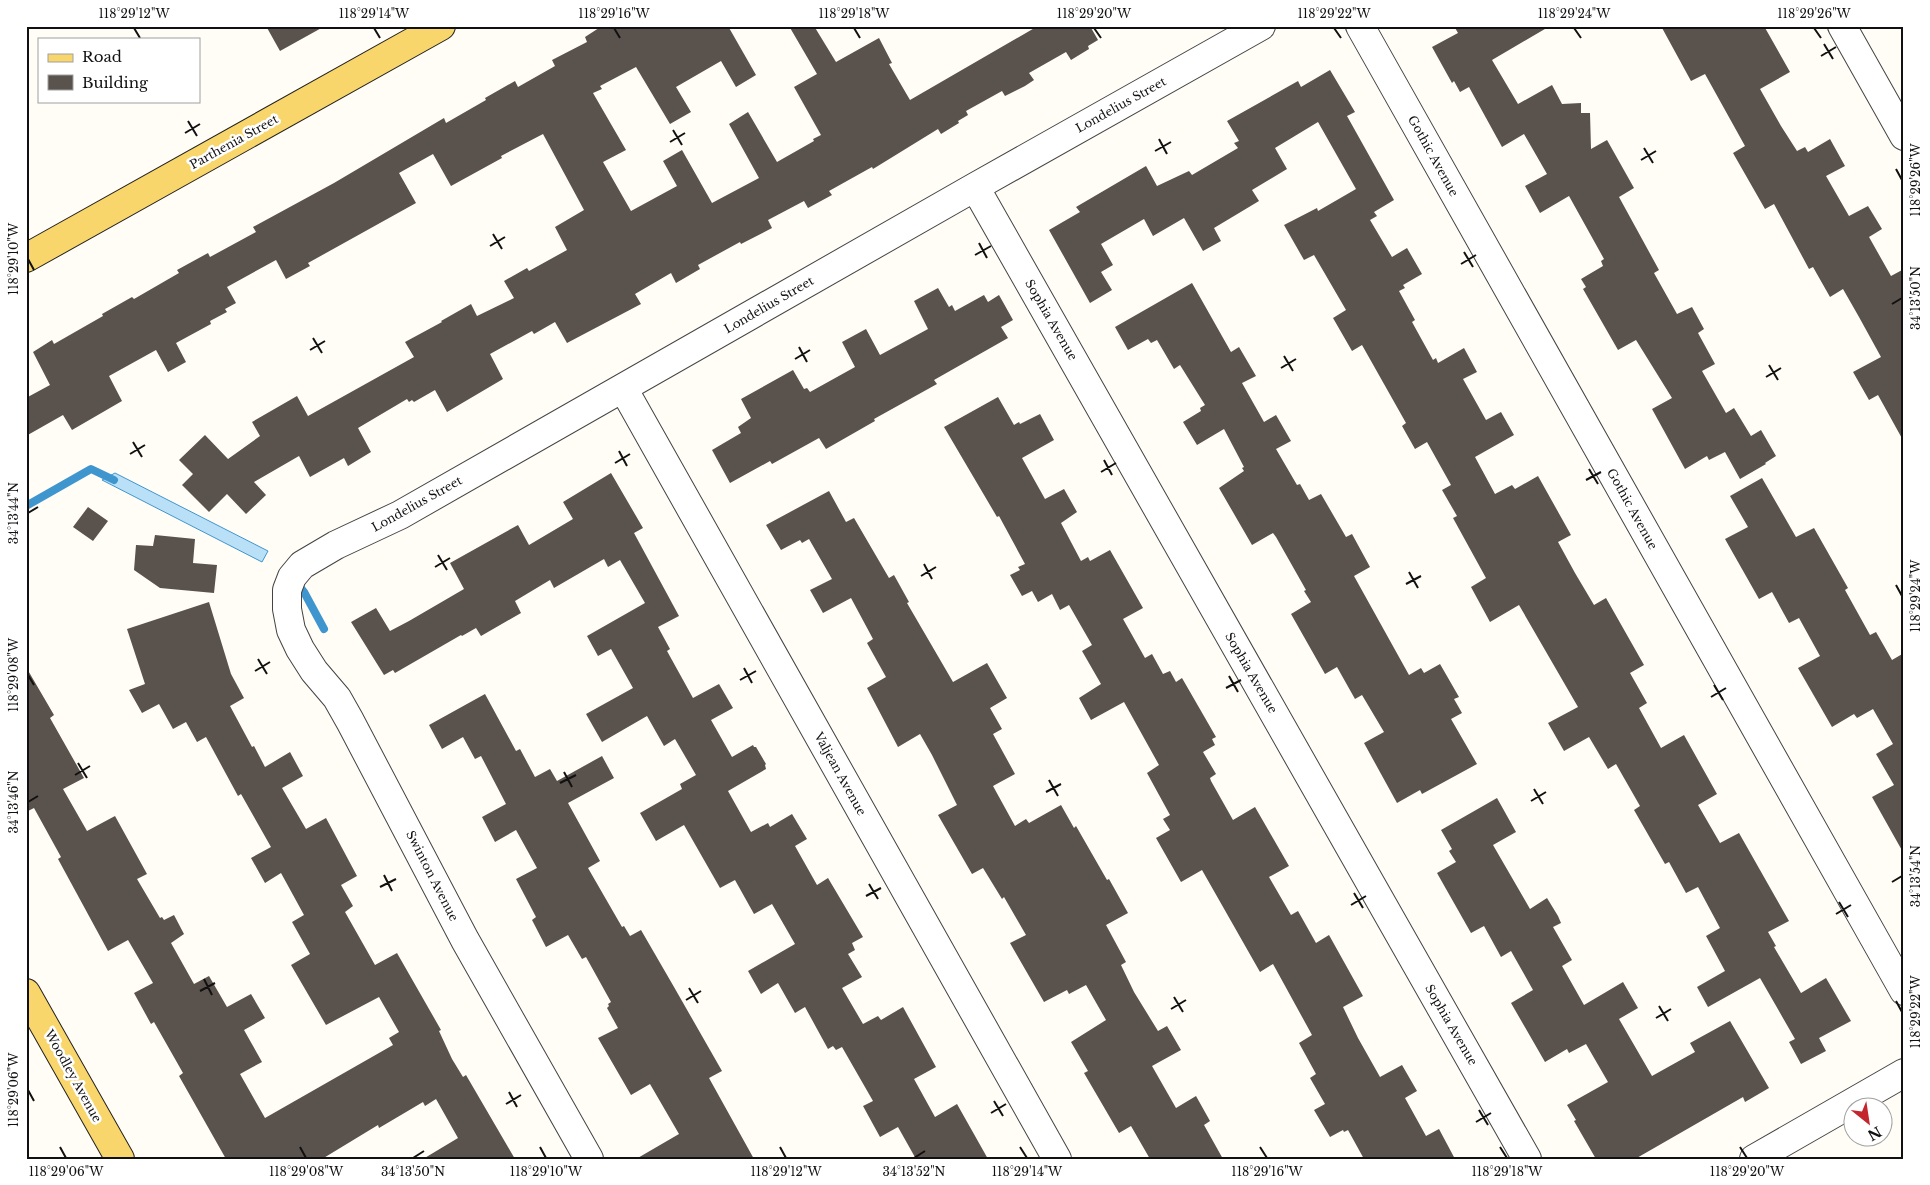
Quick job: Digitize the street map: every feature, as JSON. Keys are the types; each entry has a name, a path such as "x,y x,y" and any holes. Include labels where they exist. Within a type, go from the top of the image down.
{"main road":[{"name":"Parthenia Street","path":"26,258 428,29"},
{"name":"Woodley Avenue","path":"26,993 120,1159"}],"street":[{"name":"Londelius Street","path":"287,590 296,571 310,560 336,545 400,515 975,186 1261,26"},
{"name":"Gothic Avenue","path":"1360,26 1904,991"},
{"path":"1842,26 1904,136"},
{"name":"Sophia Avenue","path":"975,186 1526,1159"},
{"name":"Valjean Avenue","path":"623,388 1057,1159"},
{"name":"Swinton Avenue","path":"287,590 287,609 291,630 300,649 314,671 337,698 465,940 589,1159"},
{"path":"1754,1159 1904,1073"}],"water":[{"path":"115,473 268,551 262,562 102,480"}],"building":[{"path":"266,26 325,26 280,51"},
{"path":"602,26 728,26 756,75 736,87 721,61 676,87 691,112 670,124 636,67 600,86 602,89 593,93 626,150 603,162 631,211 677,186 663,161 682,150 712,203 759,178 729,124 748,112 777,162 821,135 794,87 817,74 789,26 814,26 836,62 879,38 892,63 889,64 910,100 1038,26 1090,26 1098,40 1088,46 1089,49 1071,60 1066,52 1029,73 1034,80 1025,86 1005,96 1002,91 966,111 968,115 958,121 959,123 941,134 938,129 873,169 872,167 829,191 832,195 808,208 804,201 768,220 772,228 741,244 740,242 698,265 700,269 676,283 671,273 635,294 641,304 567,343 555,322 534,334 532,331 490,354 503,379 447,412 435,390 414,402 412,400 409,402 407,399 358,428 371,452 348,466 344,458 310,477 299,456 254,482 266,495 246,514 227,494 209,512 182,485 193,474 179,460 205,435 228,459 260,436 252,422 297,396 308,416 414,357 405,342 441,321 471,304 477,316 514,298 504,281 527,268 529,271 567,250 555,227 584,210 543,134 501,156 502,158 451,186 433,154 399,173 416,203 308,263 310,266 286,279 276,260 227,287 236,303 225,309 227,312 210,321 211,324 176,343 186,362 168,372 156,350 109,376 122,401 72,430 63,415 26,436 26,398 50,385 33,352 52,340 54,344 132,297 134,299 179,273 177,270 208,253 210,257 256,232 253,227 334,183 444,118 446,123 515,81 518,87 555,66 552,60 587,42 585,37"},
{"path":"1454,26 1550,26 1492,60 1518,104 1552,85 1562,104 1581,103 1581,113 1590,113 1591,149 1607,140 1634,188 1619,197 1659,270 1654,273 1677,314 1692,307 1704,329 1698,333 1715,364 1702,371 1726,413 1734,408 1751,436 1761,430 1776,456 1766,464 1740,479 1725,452 1709,460 1707,456 1685,469 1652,409 1672,398 1636,340 1618,350 1583,289 1586,287 1581,279 1603,266 1601,261 1604,259 1569,196 1540,213 1525,186 1547,174 1524,134 1502,147 1469,87 1460,92 1454,81 1452,83 1432,47 1458,33"},
{"path":"1661,26 1764,26 1790,72 1760,89 1781,126 1797,151 1805,147 1808,152 1830,139 1845,166 1826,176 1849,216 1868,206 1882,229 1869,237 1891,276 1904,269 1904,442 1878,395 1869,400 1853,372 1881,357 1843,289 1830,297 1813,267 1809,269 1774,204 1765,209 1733,153 1745,146 1705,74 1691,81"},
{"path":"1330,70 1355,112 1347,116 1394,200 1374,212 1377,216 1370,220 1392,257 1407,248 1422,274 1403,285 1405,288 1399,291 1415,320 1412,322 1433,360 1436,358 1438,363 1464,348 1477,372 1463,379 1486,420 1501,412 1514,435 1475,457 1495,494 1512,485 1515,489 1538,476 1571,535 1558,542 1575,573 1594,605 1606,598 1644,665 1630,673 1647,703 1639,708 1661,748 1684,735 1717,794 1698,805 1720,843 1739,833 1789,921 1768,932 1776,946 1774,947 1801,993 1826,978 1851,1021 1819,1038 1826,1051 1801,1064 1789,1042 1795,1039 1760,978 1708,1007 1697,987 1725,971 1706,936 1720,928 1698,887 1686,893 1669,862 1665,864 1634,810 1640,806 1616,764 1608,769 1589,737 1564,751 1548,723 1578,707 1519,605 1490,622 1471,587 1486,578 1453,518 1457,516 1442,490 1451,485 1427,442 1415,449 1402,426 1406,423 1362,345 1352,351 1333,318 1346,310 1314,255 1304,260 1284,225 1317,208 1318,211 1356,189 1318,122 1275,148 1287,169 1252,190 1259,201 1214,228 1221,241 1203,251 1184,218 1153,236 1144,219 1101,244 1113,265 1101,272 1112,290 1090,303 1049,230 1080,212 1076,207 1146,166 1157,186 1189,171 1192,175 1238,148 1234,143 1239,141 1227,121 1298,81 1301,87"},
{"path":"1192,283 1231,352 1239,347 1256,376 1242,383 1264,422 1276,415 1291,441 1276,449 1297,485 1300,484 1309,500 1321,494 1346,537 1352,534 1370,567 1354,576 1409,675 1421,668 1424,673 1440,664 1459,697 1454,699 1462,713 1451,719 1477,764 1422,794 1420,790 1397,803 1364,743 1384,732 1362,695 1355,699 1337,667 1325,674 1291,614 1311,602 1304,591 1306,590 1273,533 1252,545 1219,488 1244,471 1242,468 1244,467 1224,429 1197,445 1183,422 1201,411 1200,408 1205,405 1180,365 1174,369 1157,340 1151,343 1148,339 1128,350 1115,327"},
{"path":"938,288 949,307 952,305 955,311 984,295 988,302 999,295 1013,320 1001,327 1008,338 934,380 937,384 874,419 875,421 826,449 819,438 772,464 770,461 730,483 712,450 741,433 738,427 751,418 741,399 793,370 804,389 807,388 810,392 855,367 842,342 866,329 880,355 928,329 914,301"},
{"path":"998,397 1014,425 1040,414 1054,440 1022,458 1045,499 1064,489 1077,512 1061,523 1081,561 1088,557 1090,561 1110,550 1143,608 1123,619 1145,658 1152,654 1163,674 1170,671 1176,682 1182,678 1216,737 1212,739 1215,745 1203,752 1216,774 1210,778 1211,781 1233,820 1255,807 1289,866 1269,877 1291,915 1298,911 1316,943 1329,935 1363,996 1343,1007 1380,1077 1402,1065 1417,1091 1405,1098 1426,1136 1439,1129 1455,1159 1364,1159 1348,1130 1344,1132 1343,1130 1330,1137 1314,1110 1325,1104 1310,1078 1316,1074 1299,1043 1312,1035 1273,964 1260,972 1202,870 1181,882 1156,838 1170,830 1163,819 1170,815 1147,773 1159,765 1124,702 1091,720 1079,698 1101,684 1082,651 1092,645 1069,605 1060,610 1052,594 1038,602 1032,591 1022,596 1010,575 1020,570 1018,567 1025,564 999,516 997,517 944,427"},
{"path":"611,473 643,528 634,533 679,616 658,627 670,649 667,651 693,698 719,684 733,708 711,720 732,757 753,745 766,764 766,769 728,791 751,832 768,823 770,827 792,814 807,839 795,846 817,885 828,878 863,937 852,943 855,950 848,954 862,977 842,988 863,1024 878,1016 881,1020 903,1007 936,1067 914,1079 935,1117 957,1104 988,1159 916,1159 898,1127 880,1137 863,1106 873,1101 842,1047 836,1050 833,1046 828,1049 805,1007 795,1013 778,983 761,994 748,971 795,944 772,904 754,914 735,880 720,888 684,825 656,841 640,813 682,789 680,784 696,775 675,739 664,746 647,716 602,742 586,714 633,688 611,649 598,656 587,636 645,603 620,560 608,567 604,559 554,588 550,580 515,601 521,613 481,636 476,628 461,635 395,673 393,670 384,675 351,622 376,608 390,631 409,621 464,589 450,563 518,525 529,545 573,519 563,502"},
{"path":"1762,478 1796,537 1814,528 1848,588 1845,590 1870,635 1876,632 1892,660 1904,653 1904,854 1872,797 1894,785 1876,754 1893,744 1873,709 1857,718 1854,714 1832,727 1798,668 1820,656 1799,618 1789,623 1772,592 1759,599 1725,539 1748,527 1730,496"},
{"path":"829,491 846,522 854,518 889,578 894,575 909,602 907,603 953,682 987,663 1007,698 990,708 1002,729 993,734 1015,774 993,786 1015,826 1026,819 1029,823 1061,805 1074,828 1076,826 1107,880 1109,879 1128,913 1106,925 1126,962 1121,965 1134,992 1158,1031 1167,1026 1181,1050 1152,1066 1176,1108 1196,1096 1210,1121 1204,1125 1223,1159 1150,1159 1131,1126 1119,1133 1084,1073 1088,1071 1071,1042 1106,1020 1086,985 1069,994 1067,990 1044,1002 1010,943 1026,935 1004,897 1002,899 983,868 972,874 938,815 957,805 932,755 920,734 898,747 867,688 886,677 867,643 873,639 851,598 823,613 810,590 832,579 809,539 802,543 800,540 781,550 766,525"},
{"path":"88,507 108,521 93,541 73,527"},
{"path":"155,535 195,539 193,563 217,565 214,593 160,588 134,570 136,545 153,546"},
{"path":"209,602 231,674 244,698 230,706 252,747 254,746 265,767 290,752 303,776 282,788 306,829 326,818 357,876 341,885 353,906 345,912 375,965 397,953 441,1030 439,1031 452,1059 463,1077 466,1075 515,1159 423,1159 458,1138 436,1099 425,1106 423,1102 379,1128 378,1125 322,1159 226,1159 179,1076 183,1073 154,1022 151,1024 134,993 153,983 128,940 108,951 58,859 61,857 34,808 26,812 26,667 54,715 50,718 84,778 63,789 87,831 115,816 147,874 137,879 160,918 162,917 164,920 174,915 184,934 171,943 194,984 209,976 227,1007 251,994 265,1018 244,1030 262,1062 240,1074 265,1118 393,1045 389,1038 399,1032 379,997 326,1025 291,965 310,954 292,922 304,915 281,873 265,883 251,858 271,847 241,794 238,796 206,737 197,742 186,722 173,729 159,704 142,713 129,690 145,684 127,629"},
{"path":"485,694 516,751 520,749 535,777 550,769 557,781 602,756 614,778 568,803 600,861 588,868 622,927 624,926 630,936 641,930 722,1071 709,1078 754,1159 636,1159 679,1134 650,1084 631,1095 598,1038 618,1028 607,1008 611,1002 586,957 582,959 568,935 546,947 532,920 536,917 516,879 537,868 516,830 495,842 482,817 506,804 481,756 475,759 463,737 442,749 429,725"},
{"path":"1497,798 1516,832 1493,845 1530,909 1547,898 1558,916 1561,923 1553,927 1572,960 1562,966 1584,1005 1623,982 1638,1008 1619,1019 1652,1076 1695,1052 1690,1043 1730,1021 1769,1088 1745,1102 1743,1097 1635,1159 1596,1159 1567,1105 1608,1082 1586,1044 1569,1053 1567,1049 1545,1062 1511,1003 1533,990 1511,951 1501,957 1484,926 1471,933 1437,873 1456,862 1449,851 1452,849 1441,830"}],"waterway":[{"path":"26,506 91,469 114,480"},
{"path":"296,582 304,592 324,629"}]}
